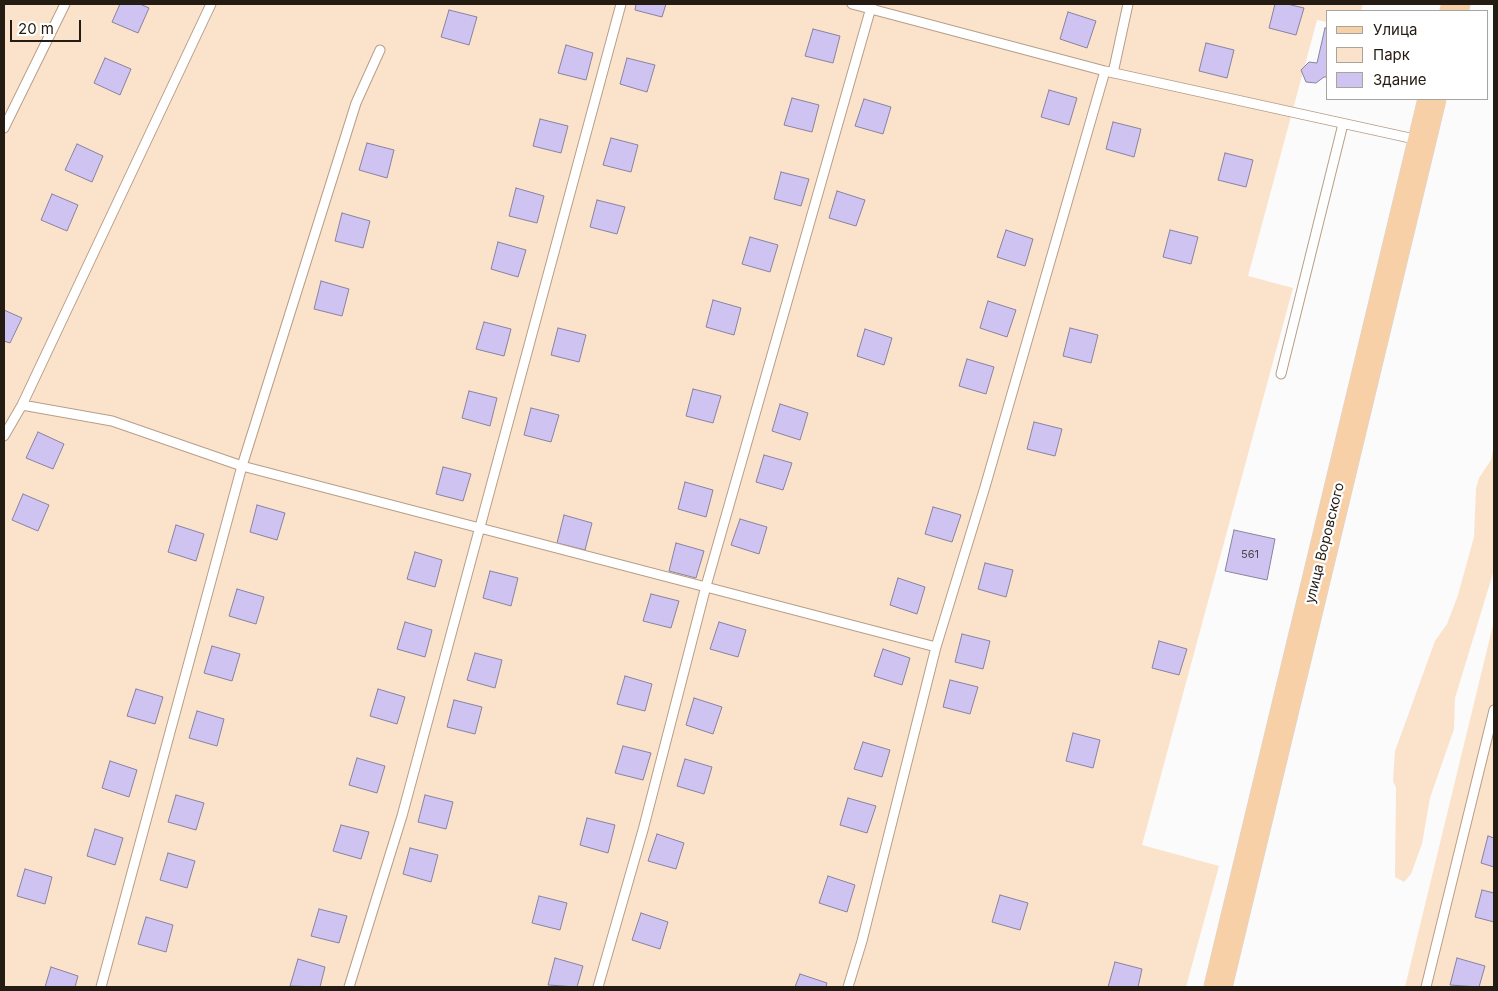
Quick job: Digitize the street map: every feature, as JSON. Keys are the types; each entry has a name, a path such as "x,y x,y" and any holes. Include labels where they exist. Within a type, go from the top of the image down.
{"main road":[{"name":"улица Воровского","path":"1218,987 1432,100"}],"lane":[{"path":"4,128 65,4"},
{"path":"4,436 22,405 210,4"},
{"path":"349,987 402,816 621,4"},
{"path":"852,4 871,6 1109,72 1422,140"},
{"path":"848,987 862,941 936,646 1128,4"},
{"path":"598,987 643,830 706,586 871,6"},
{"path":"101,987 242,466 356,103 380,50"},
{"path":"1281,374 1343,124"},
{"path":"22,405 112,421 242,466 478,529 936,646"},
{"path":"1426,987 1494,710"}],"green space":[{"path":"4,4 1363,4 1361,10 1326,10 1326,22 1317,20 1248,276 1293,288 1142,845 1219,866 1186,987 4,987"},
{"path":"1494,445 1494,570 1455,698 1454,729 1430,798 1422,844 1411,874 1404,882 1395,877 1396,788 1393,781 1395,751 1435,641 1447,624 1458,595 1474,537 1476,488 1479,478 1491,460"},
{"path":"1494,621 1494,987 1405,987"}],"building":[{"path":"120,4 140,4 149,8 138,33 112,22"},
{"path":"636,4 666,4 662,17 635,10"},
{"path":"1275,4 1287,4 1304,8 1296,35 1269,28"},
{"path":"449,10 477,17 469,45 441,37"},
{"path":"1068,12 1096,21 1087,48 1060,39"},
{"path":"1326,28 1326,77 1316,83 1306,82 1301,70 1309,62 1317,63"},
{"path":"813,29 840,36 833,63 805,56"},
{"path":"1206,43 1234,50 1227,78 1199,71"},
{"path":"566,45 593,53 586,80 558,73"},
{"path":"105,58 131,69 120,95 94,83"},
{"path":"627,58 655,65 647,92 620,84"},
{"path":"1049,90 1077,98 1069,125 1041,117"},
{"path":"792,98 819,105 812,132 784,125"},
{"path":"864,99 891,107 883,134 855,126"},
{"path":"540,119 568,126 561,153 533,146"},
{"path":"1113,122 1141,129 1134,157 1106,149"},
{"path":"611,138 638,145 631,172 603,165"},
{"path":"367,143 394,150 387,178 359,170"},
{"path":"77,144 103,156 92,182 65,170"},
{"path":"1225,153 1253,160 1246,187 1218,180"},
{"path":"781,172 809,179 801,206 774,199"},
{"path":"516,188 544,196 537,223 509,216"},
{"path":"837,191 865,200 856,226 829,218"},
{"path":"52,194 78,205 67,231 41,220"},
{"path":"597,200 625,207 617,234 590,227"},
{"path":"342,213 370,221 363,248 335,241"},
{"path":"1006,230 1033,239 1025,266 997,257"},
{"path":"1170,230 1198,237 1191,264 1163,257"},
{"path":"750,237 778,245 770,272 742,264"},
{"path":"498,242 526,250 518,277 491,269"},
{"path":"321,281 349,289 342,316 314,309"},
{"path":"713,300 741,308 734,335 706,327"},
{"path":"988,301 1016,310 1007,337 980,328"},
{"path":"4,310 22,318 10,343 4,341"},
{"path":"484,322 511,329 504,356 476,349"},
{"path":"558,328 586,335 579,362 551,355"},
{"path":"1070,328 1098,335 1091,363 1063,356"},
{"path":"865,329 892,338 884,365 857,356"},
{"path":"967,359 994,367 986,394 959,386"},
{"path":"693,389 721,396 713,423 686,416"},
{"path":"469,391 497,398 490,426 462,418"},
{"path":"780,404 808,413 800,440 772,431"},
{"path":"531,408 559,415 551,442 524,435"},
{"path":"1034,422 1062,429 1055,456 1027,449"},
{"path":"38,432 64,444 53,469 26,458"},
{"path":"764,455 792,463 783,490 756,482"},
{"path":"443,467 471,474 463,501 436,494"},
{"path":"685,482 713,490 706,517 678,509"},
{"path":"23,494 49,505 38,531 12,520"},
{"path":"257,505 285,513 277,540 250,532"},
{"path":"933,507 961,515 952,542 925,534"},
{"path":"564,515 592,523 585,550 557,543"},
{"path":"740,519 767,527 759,554 731,545"},
{"path":"176,525 204,534 196,561 168,552"},
{"path":"1234,530 1275,539 1267,580 1225,571"},
{"path":"676,543 704,551 696,578 669,571"},
{"path":"415,552 442,560 435,587 407,579"},
{"path":"985,563 1013,570 1006,597 978,589"},
{"path":"490,571 518,578 511,606 483,598"},
{"path":"898,578 925,587 917,614 890,605"},
{"path":"237,589 264,597 256,624 229,616"},
{"path":"651,594 679,601 671,628 643,621"},
{"path":"405,622 432,630 425,657 397,649"},
{"path":"719,622 746,630 738,657 710,649"},
{"path":"962,634 990,641 983,669 955,662"},
{"path":"1159,641 1187,649 1179,675 1152,668"},
{"path":"212,646 240,654 232,681 204,673"},
{"path":"883,649 910,658 902,685 874,676"},
{"path":"475,653 502,660 495,688 467,680"},
{"path":"625,676 652,684 645,711 617,704"},
{"path":"950,680 978,687 970,714 943,707"},
{"path":"136,689 163,697 155,724 127,716"},
{"path":"378,689 405,697 397,724 370,716"},
{"path":"694,698 722,707 713,734 686,725"},
{"path":"454,700 482,707 475,734 447,727"},
{"path":"197,711 224,719 217,746 189,738"},
{"path":"1073,733 1100,740 1093,768 1066,761"},
{"path":"863,742 890,750 882,777 854,769"},
{"path":"623,746 651,753 643,780 615,773"},
{"path":"357,758 385,766 377,793 349,785"},
{"path":"685,759 712,767 704,794 677,786"},
{"path":"110,761 137,770 129,797 102,788"},
{"path":"176,795 204,803 196,830 168,822"},
{"path":"425,795 453,802 446,829 418,822"},
{"path":"848,798 876,806 867,833 840,825"},
{"path":"587,818 615,825 608,853 580,845"},
{"path":"341,825 369,832 361,859 333,851"},
{"path":"95,829 123,838 115,865 87,856"},
{"path":"657,834 684,843 676,869 648,861"},
{"path":"1488,836 1494,838 1494,867 1481,863"},
{"path":"410,848 438,855 431,882 403,874"},
{"path":"168,853 195,861 187,888 160,880"},
{"path":"25,869 52,877 45,904 17,896"},
{"path":"828,876 855,885 847,912 819,903"},
{"path":"1482,890 1494,893 1494,922 1475,917"},
{"path":"1000,895 1028,903 1020,930 992,922"},
{"path":"539,896 567,903 560,930 532,923"},
{"path":"319,909 347,916 339,943 311,936"},
{"path":"641,913 668,922 660,949 632,940"},
{"path":"146,917 173,925 166,952 138,944"},
{"path":"555,958 583,966 577,987 548,985"},
{"path":"1457,958 1485,966 1479,987 1450,985"},
{"path":"298,959 325,967 320,987 290,986"},
{"path":"1115,962 1142,969 1138,987 1108,987"},
{"path":"51,967 78,976 75,987 45,987"},
{"path":"800,974 827,983 826,987 795,987"}]}
